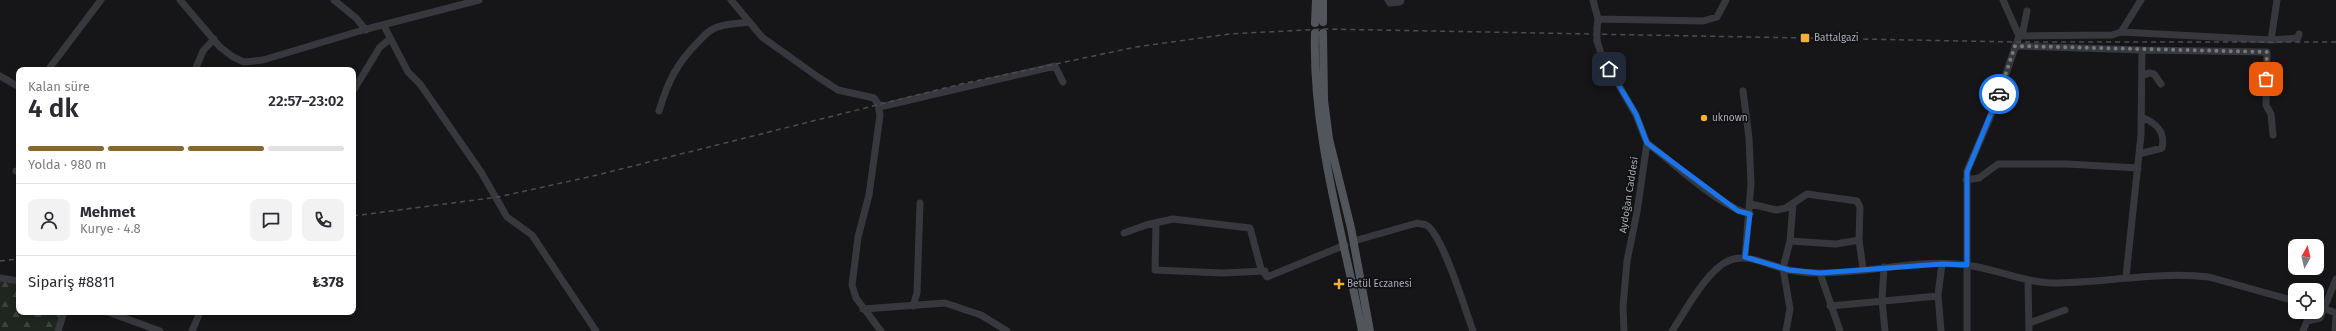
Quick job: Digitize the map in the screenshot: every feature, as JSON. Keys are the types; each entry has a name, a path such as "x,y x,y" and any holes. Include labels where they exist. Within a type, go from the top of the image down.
{"main road":[{"path":"1316,0 1319,23 1323,0"},
{"path":"1362,331 1318,108 1319,33 1328,133 1354,241 1370,331"}],"street":[{"path":"50,67 101,0"},
{"path":"180,0 214,39 233,57 244,62 263,60 366,30 479,0"},
{"path":"334,0 356,18 366,30"},
{"path":"731,0 762,37 838,90 874,98 878,104 880,115 869,196 858,237 852,284 856,298 881,331"},
{"path":"1388,0 1390,3 1400,2 1402,0"},
{"path":"1593,0 1598,19 1704,21 1717,17 1726,0"},
{"path":"2003,0 2021,36"},
{"path":"2121,32 2141,0"},
{"path":"2271,40 2277,0"},
{"path":"1968,331 1967,172 1995,106 2015,46 2021,36 2027,11"},
{"name":"Aydoğan Caddesi","path":"1598,19 1597,40 1602,56 1636,114 1647,143 1637,212 1626,268 1623,307 1624,331"},
{"path":"659,111 678,63 703,37 712,29 749,22"},
{"path":"384,26 408,72 420,84 481,172 507,217 532,235 596,331"},
{"path":"2021,36 2112,35 2121,32 2271,40 2298,38 2299,34"},
{"path":"197,67 203,51 214,39"},
{"path":"356,86 380,47 390,39"},
{"path":"2015,46 2267,52 2266,105 2271,114 2273,136"},
{"path":"2126,277 2139,154 2142,50"},
{"path":"878,104 884,106 1055,66 1063,82"},
{"path":"2142,76 2149,73 2154,74 2161,84"},
{"path":"0,76 16,85"},
{"path":"1743,91 1749,138 1750,204 1745,257"},
{"path":"2266,105 2274,104"},
{"path":"2139,154 2162,148 2163,143 2161,131 2153,121 2141,117"},
{"path":"1647,143 1719,198 1738,211 1750,214"},
{"path":"1966,180 1979,178 1998,164 2067,164 2138,168"},
{"path":"1750,204 1776,210 1786,208 1807,194 1857,201 1860,207 1859,240 1862,269"},
{"path":"913,306 917,293 920,203"},
{"path":"1786,331 1790,309 1783,268 1790,240 1792,204"},
{"path":"1124,233 1173,219 1250,228 1261,269 1267,277 1345,245"},
{"path":"1156,223 1155,270 1222,273 1261,269"},
{"path":"1354,241 1417,224 1426,225 1435,234 1442,248 1473,331"},
{"path":"1790,240 1836,244 1859,240"},
{"path":"1672,331 1710,276 1728,261 1745,257 1783,268 1820,273 1884,267 1942,264 1967,265 2028,280 2052,283 2126,277 2209,277 2288,298"},
{"path":"1941,331 1938,296 1942,264"},
{"path":"1884,267 1882,300 1885,331"},
{"path":"1820,273 1830,306 1840,331"},
{"path":"0,278 16,281"},
{"path":"2335,331 2336,314 2324,309 2336,279"},
{"path":"2028,280 2029,327 2065,310"},
{"path":"1830,306 1938,296"},
{"path":"863,308 945,303 981,315 1007,331"},
{"path":"58,331 63,315"},
{"path":"116,315 160,331"},
{"path":"192,331 199,315"},
{"path":"2303,331 2306,321 2315,319"}],"green space":[{"path":"0,277 16,282 16,315 63,315 58,331 0,331"}],"railway":[{"path":"356,216 498,197 593,176 961,84 1136,47 1229,34 1325,29 2017,42 2336,42"},
{"path":"0,261 16,259"}],"way so far":[{"path":"1999,94 2015,46 2142,50 2239,50 2267,52 2266,79"}],"place":[{"name":"Battalgazi","path":"1805,38"},
{"name":"uknown","path":"1704,118"},
{"name":"Betül Eczanesi","path":"1339,284"}],"route":[{"path":"1609,69 1636,114 1644,131 1647,143 1738,211 1750,214 1745,257 1789,270 1820,273 1942,264 1967,265 1967,172 1999,94"}]}
